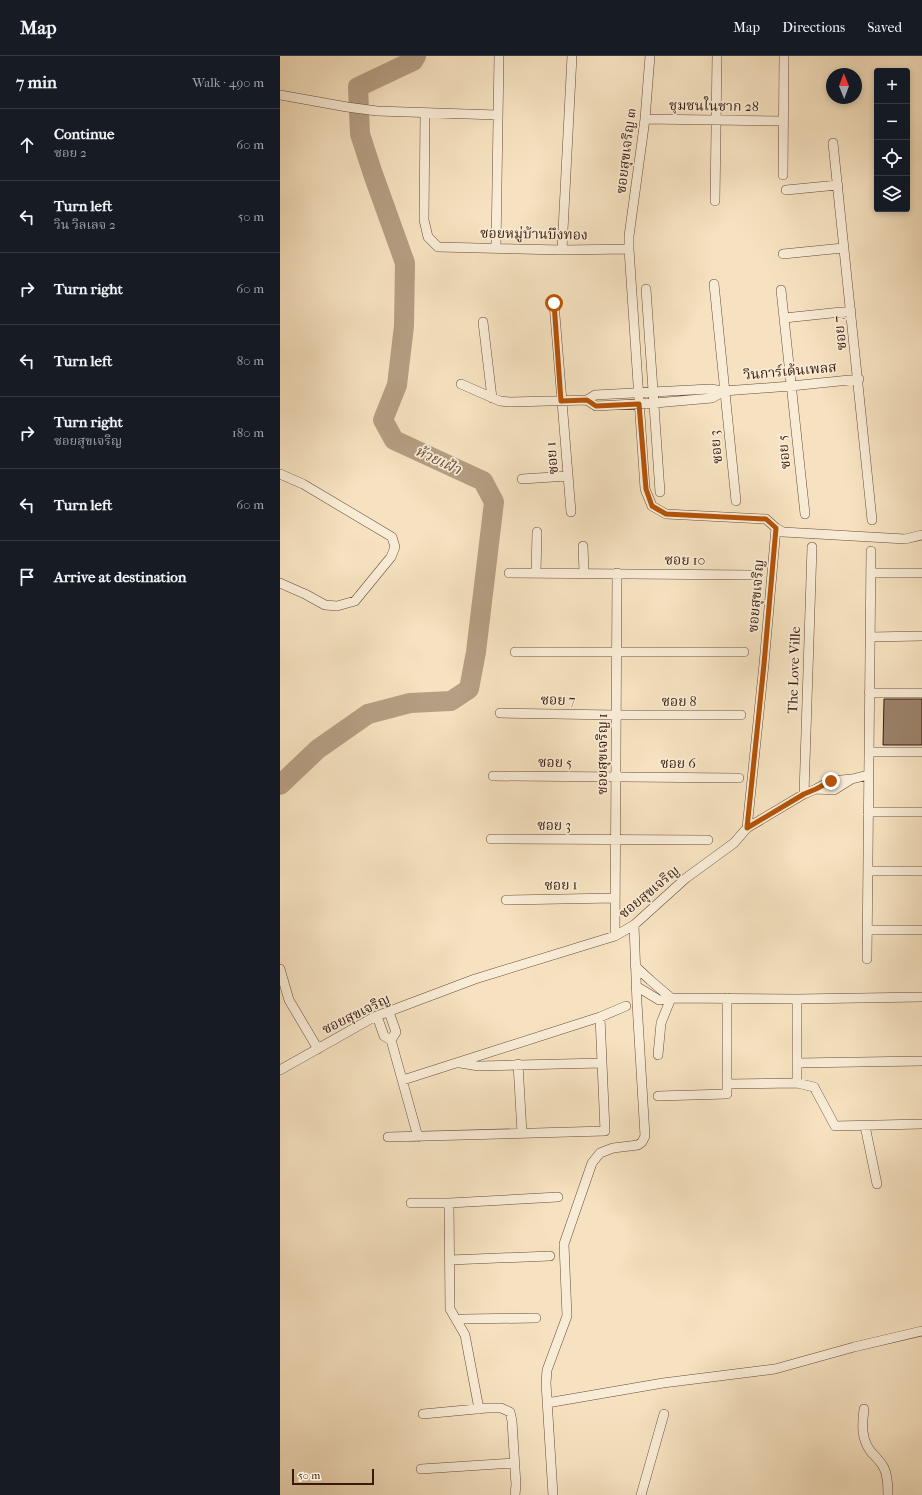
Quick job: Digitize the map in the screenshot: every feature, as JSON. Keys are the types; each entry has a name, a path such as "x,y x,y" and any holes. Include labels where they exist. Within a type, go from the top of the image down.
{"street":[{"path":"496,247 499,56"},
{"path":"562,250 572,56"},
{"name":"ซอยสุขเจริญ ๓","path":"650,56 646,120 629,236 629,249 646,489 652,506 666,514 766,519 783,532 905,539 922,535"},
{"path":"715,202 717,56"},
{"path":"783,175 784,56"},
{"path":"280,95 377,111 497,115"},
{"name":"ซอยหมู่บ้านบึงทอง","path":"425,113 424,220 428,237 438,247 496,247 562,250 629,249"},
{"name":"ชุมชนในชาก 28","path":"646,120 783,121"},
{"name":"ซอย 7","path":"833,143 843,248 852,311 872,520"},
{"path":"786,190 838,185"},
{"path":"783,254 843,248"},
{"name":"ซอย 3","path":"714,284 736,501"},
{"path":"646,289 660,492"},
{"path":"781,290 791,386"},
{"name":"ซอย 1","path":"554,303 571,512"},
{"path":"784,318 852,311"},
{"path":"484,322 492,398"},
{"name":"วินการ์เด้นเพลส","path":"724,391 712,398 655,403 596,406 587,400 595,395 710,389 724,391 858,379"},
{"path":"461,384 500,401 587,400"},
{"name":"ซอย 5","path":"791,386 805,514"},
{"path":"280,474 303,484 392,537 395,547 391,557 355,601 337,606 324,605 280,582"},
{"path":"522,479 568,476"},
{"name":"ซอยสุขเจริญ","path":"280,1070 377,1016 475,979 615,936 634,925 686,878 734,843 747,828 776,528"},
{"path":"536,573 537,532"},
{"path":"583,546 584,572"},
{"name":"The Love Ville","path":"804,794 812,547"},
{"path":"867,959 871,551"},
{"name":"ซอย 10","path":"509,573 584,572 752,575"},
{"name":"ซอยสุขเจริญ 1","path":"615,936 617,573"},
{"path":"871,573 922,573"},
{"path":"870,636 922,636"},
{"path":"515,652 744,652"},
{"path":"869,693 922,693"},
{"name":"ซอย 7","path":"500,713 616,715"},
{"name":"ซอย 8","path":"616,715 741,715"},
{"path":"869,752 922,752"},
{"path":"747,828 804,794 831,781 852,779 868,775"},
{"name":"ซอย 5","path":"493,776 616,777"},
{"name":"ซอย 6","path":"616,777 739,778"},
{"path":"868,812 922,812"},
{"name":"ซอย 3","path":"491,839 708,840"},
{"path":"868,871 922,871"},
{"name":"ซอย 1","path":"506,900 616,898"},
{"path":"553,1495 547,1403 547,1370 567,1316 564,1244 592,1163 600,1153 613,1148 638,1146 645,1136 634,925"},
{"path":"868,930 922,930"},
{"path":"635,966 671,998"},
{"path":"280,969 289,1000 318,1049"},
{"path":"636,986 659,1000 671,998 797,999 922,996"},
{"path":"658,1055 661,1023 671,998"},
{"path":"658,1096 727,1094 727,998"},
{"path":"797,999 797,1084"},
{"path":"403,1080 600,1017 626,1006"},
{"path":"390,1012 396,1032 391,1040"},
{"path":"377,1016 384,1036 391,1040 418,1137"},
{"path":"388,1137 605,1131 600,1017"},
{"path":"797,1063 922,1061"},
{"path":"457,1063 479,1066 602,1063"},
{"path":"518,1064 522,1133"},
{"path":"727,1084 797,1084 814,1087 835,1126 922,1124"},
{"path":"865,1126 877,1184"},
{"path":"411,1203 449,1203 558,1197"},
{"path":"449,1203 450,1309 465,1335 479,1410"},
{"path":"450,1260 550,1256"},
{"path":"457,1320 536,1318"},
{"path":"547,1403 663,1383 775,1369 854,1347 922,1331"},
{"path":"423,1414 501,1408 510,1412 515,1464 515,1495"},
{"path":"864,1410 862,1426 863,1437 871,1452 878,1459 885,1470 887,1476 888,1495"},
{"path":"641,1495 664,1414"},
{"path":"421,1469 515,1464"}],"building":[{"path":"884,699 922,699 922,745 883,745"}],"waterway":[{"name":"ห้วยเฝ้า","path":"280,785 318,749 368,714 410,703 451,701 469,689 476,652 494,502 483,481 394,440 383,420 397,385 404,326 405,263 360,134 358,87 413,61 416,56"}],"route":[{"path":"554,303 561,401 587,400 596,406 639,404 646,489 652,506 666,514 766,519 776,528 747,828 804,794 831,781"}]}
